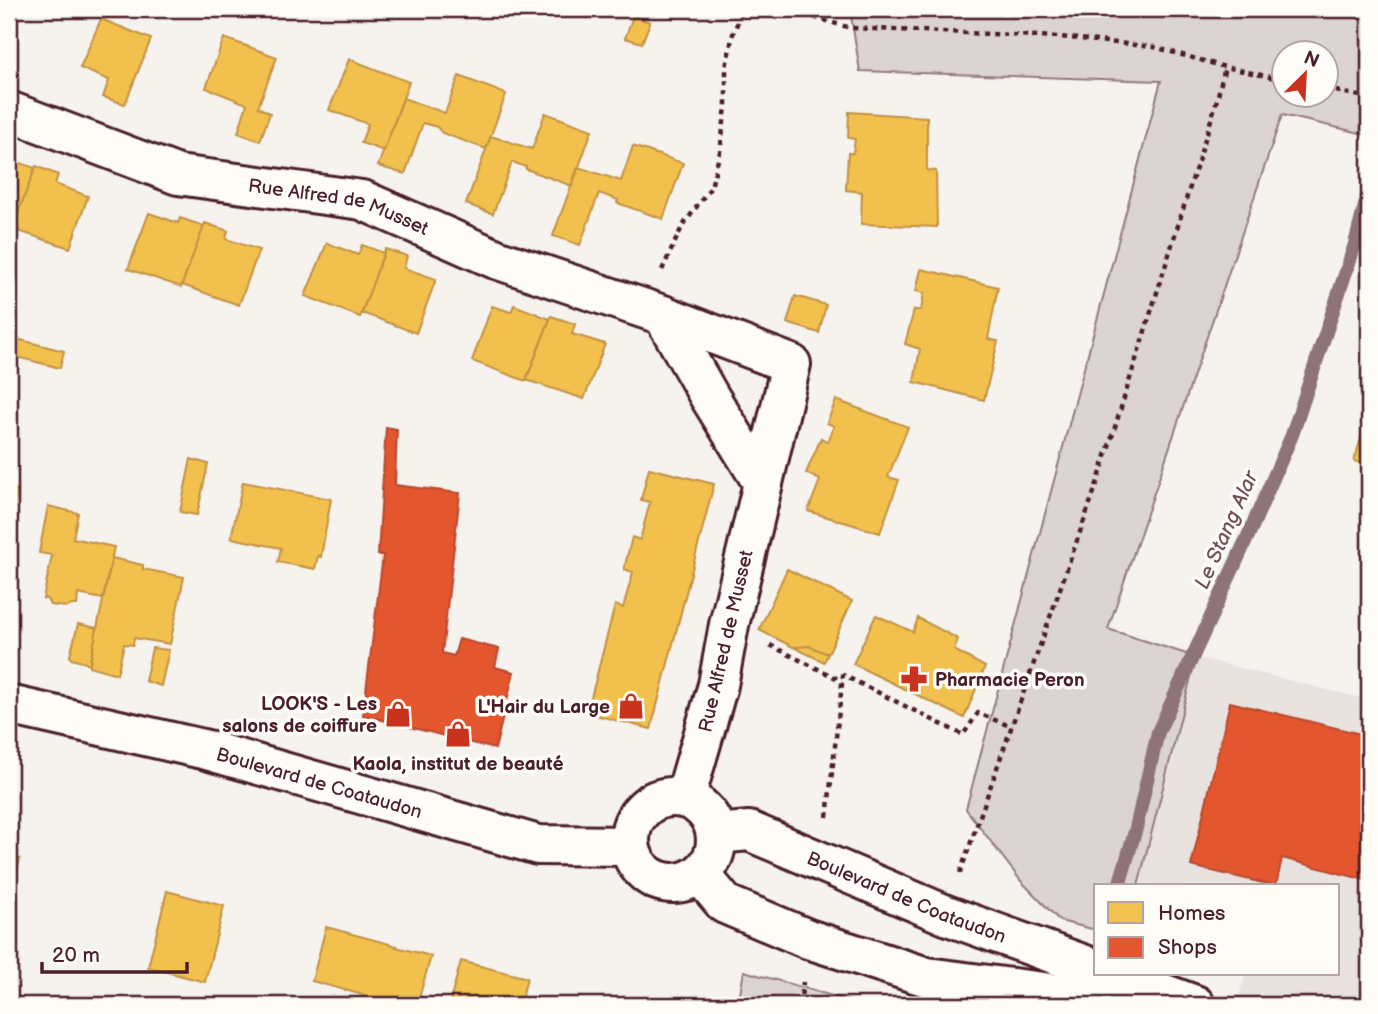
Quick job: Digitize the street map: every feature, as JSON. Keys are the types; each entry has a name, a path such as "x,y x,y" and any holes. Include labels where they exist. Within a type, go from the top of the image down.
{"main road":[{"name":"Rue Alfred de Musset","path":"9,111 178,175 362,200 496,259 656,313 791,364 729,625 718,685 685,798"},
{"path":"656,313 763,483"},
{"name":"Boulevard de Coataudon","path":"9,705 207,750 538,845 630,846"},
{"path":"673,796 697,803 706,811 717,834 716,849 710,862 700,874 679,883 656,880 646,873 638,865 630,846 630,831 641,810 650,802 673,796"},
{"name":"Boulevard de Coataudon","path":"717,834 748,831 946,915 1094,968"},
{"path":"700,874 725,904 808,939 927,977 1143,1005"},
{"path":"1114,976 1195,1005"}],"path":[{"path":"656,313 660,275 682,227 711,187 720,152 726,107 726,67 733,34 743,9"},
{"path":"785,9 851,28 1060,37 1154,47 1270,77"},
{"path":"946,915 1099,478 1215,107 1224,67"},
{"path":"1340,92 1369,98"},
{"path":"729,625 842,681"},
{"path":"822,862 843,675 963,735 978,713 1012,727"}],"shaded area":[{"path":"1369,9 1369,135 1282,115 1108,629 1196,657 1139,884 1094,884 1094,930 1060,921 1021,881 966,809 1161,81 860,71 850,10"},
{"path":"1196,657 1369,700 1369,1005 1237,1005 1244,976 1340,976 1340,884 1139,884"},
{"path":"744,971 864,1005 738,1005"}],"building: Homes":[{"path":"633,16 650,22 642,43 625,38"},
{"path":"101,19 151,39 125,104 103,97 109,80 80,68"},
{"path":"224,38 277,57 258,107 270,113 260,141 238,133 247,104 206,88"},
{"path":"349,59 409,82 384,151 361,143 368,124 329,110"},
{"path":"459,76 506,94 486,149 423,123 405,174 378,166 403,98 445,113"},
{"path":"849,112 927,117 927,170 936,171 937,227 861,224 862,192 846,190 848,153 853,153 855,139 848,138"},
{"path":"545,113 592,130 572,186 512,162 493,214 466,204 491,136 532,149"},
{"path":"633,146 683,163 663,219 617,203 618,200 599,193 580,245 553,236 578,167 621,181"},
{"path":"15,161 35,168 11,232 9,169 11,170"},
{"path":"36,166 58,175 55,184 88,196 70,248 12,229"},
{"path":"149,213 178,223 180,218 204,226 181,287 128,269"},
{"path":"205,223 228,231 226,239 259,250 239,305 182,285"},
{"path":"327,243 358,255 362,245 384,253 360,317 305,296"},
{"path":"385,249 407,256 404,268 436,279 416,333 362,313"},
{"path":"921,269 998,287 988,339 998,341 984,400 914,382 920,349 905,344 914,310 921,310 924,293 916,291"},
{"path":"795,296 826,305 819,333 787,323"},
{"path":"514,305 550,319 526,381 472,361 492,306 511,312"},
{"path":"551,316 575,324 572,334 605,344 584,399 526,380"},
{"path":"9,337 64,351 60,368 9,355"},
{"path":"836,400 908,427 888,477 899,480 880,533 808,511 820,480 806,473 821,438 828,442 834,426 827,423"},
{"path":"1369,412 1369,466 1354,461"},
{"path":"191,459 208,464 197,515 180,512"},
{"path":"649,468 714,484 651,729 587,713 615,605 623,608 633,572 624,569 632,537 640,540 650,502 641,500"},
{"path":"243,482 331,499 321,557 318,556 315,569 278,562 281,548 231,538"},
{"path":"9,488 18,490 9,531"},
{"path":"48,506 78,513 73,538 114,547 103,599 78,594 77,605 67,607 50,605 47,599 43,599 52,555 39,553"},
{"path":"112,558 143,565 143,569 184,577 170,644 134,638 133,645 124,644 117,674 89,666"},
{"path":"787,569 852,601 828,654 809,646 793,647 759,630"},
{"path":"876,615 913,632 918,618 958,639 954,650 985,667 964,718 853,664"},
{"path":"78,624 97,628 90,664 71,659 70,656"},
{"path":"809,646 828,654 824,662 793,647"},
{"path":"152,648 169,650 161,686 145,681"},
{"path":"9,856 20,859 9,902"},
{"path":"167,891 224,906 205,982 148,967"},
{"path":"326,927 431,956 417,1005 381,1000 312,981"},
{"path":"461,961 527,978 520,1005 449,1005"}],"building: Shops":[{"path":"386,427 397,429 395,485 460,493 442,653 454,656 459,639 499,649 495,667 514,672 495,749 363,715 383,555 378,555"},
{"path":"1230,702 1369,736 1369,881 1282,858 1276,884 1191,866"}],"waterway":[{"name":"Le Stang Alar","path":"1120,884 1136,828 1158,732 1292,435 1355,244 1369,190"}],"place":[{"name":"Pharmacie Peron","path":"914,679"},
{"name":"L'Hair du Large","path":"631,706"},
{"name":"LOOK'S - Les salons de coiffure","path":"398,714"},
{"name":"Kaola, institut de beauté","path":"458,734"}]}
